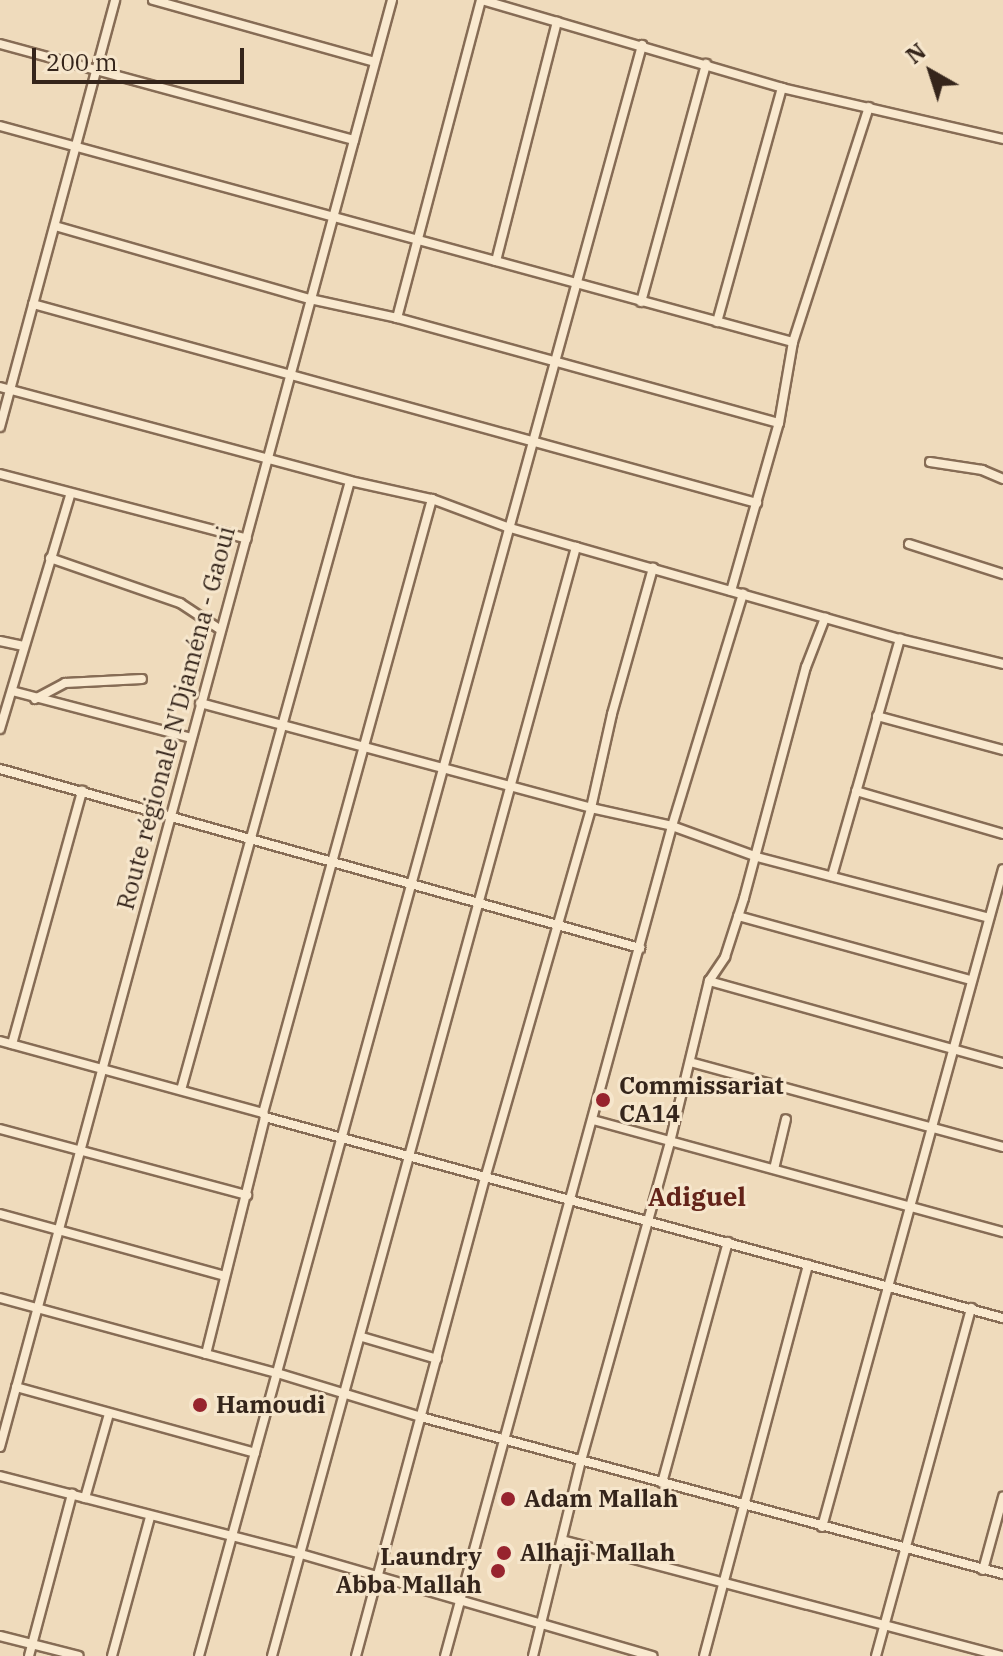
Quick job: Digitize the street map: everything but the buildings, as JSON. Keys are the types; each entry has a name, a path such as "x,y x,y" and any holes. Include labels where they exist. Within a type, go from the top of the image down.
{"street":[{"path":"0,427 115,0"},
{"path":"153,0 375,62"},
{"name":"Route régionale N'Djaména - Gaoui","path":"0,1447 392,0"},
{"path":"397,318 482,0 782,88 1003,139"},
{"path":"496,261 557,22"},
{"path":"0,44 354,140"},
{"path":"199,1656 642,45"},
{"path":"641,302 706,64"},
{"path":"717,322 782,88"},
{"path":"731,591 779,423 793,342 869,107"},
{"path":"0,126 793,342"},
{"path":"55,226 310,299 397,318 779,423"},
{"path":"33,304 757,503"},
{"path":"0,387 350,481 432,499 507,527 576,547 900,639 1003,664"},
{"path":"930,462 982,470 1003,479"},
{"path":"0,474 70,495 247,539"},
{"path":"181,1090 350,481"},
{"path":"0,729 70,495"},
{"path":"206,1354 264,1115 362,745 432,499"},
{"path":"909,544 1003,574"},
{"path":"272,1656 362,1337 576,547"},
{"path":"50,558 180,603 221,630"},
{"path":"356,1656 375,1575 591,808 612,714 653,568"},
{"path":"445,1656 672,826 743,594"},
{"path":"533,1656 581,1461 646,1219 670,1142 709,981 725,957 757,857 806,667 825,618"},
{"path":"832,876 900,639"},
{"path":"0,641 23,646"},
{"path":"34,699 65,683 142,679"},
{"path":"12,691 191,738"},
{"path":"200,703 591,808 672,826 757,857 989,918"},
{"path":"877,716 1003,750"},
{"path":"0,769 640,948"},
{"path":"12,1044 82,791"},
{"path":"856,791 1003,834"},
{"path":"822,1527 1003,869"},
{"path":"738,916 971,980"},
{"path":"709,981 1003,1063"},
{"path":"0,1041 1003,1318"},
{"path":"690,1062 1003,1147"},
{"path":"774,1169 786,1119"},
{"path":"593,1120 911,1204 1003,1232"},
{"path":"0,1129 247,1195"},
{"path":"0,1214 225,1276"},
{"path":"662,1483 728,1242"},
{"path":"704,1656 808,1265"},
{"path":"0,1298 277,1373 421,1417 743,1506 1003,1574"},
{"path":"876,1656 971,1308"},
{"path":"362,1337 437,1359"},
{"path":"16,1387 255,1453"},
{"path":"85,1498 109,1414"},
{"path":"0,1476 301,1554 541,1624 622,1652 652,1656"},
{"path":"29,1656 72,1494"},
{"path":"983,1570 1003,1497"},
{"path":"112,1656 150,1517"},
{"path":"562,1540 1001,1656"},
{"path":"0,1636 79,1656"}],"place":[{"name":"Commissariat CA14","path":"603,1100"},
{"name":"Hamoudi","path":"200,1405"},
{"name":"Adam Mallah","path":"508,1499"},
{"name":"Alhaji Mallah","path":"504,1553"},
{"name":"Laundry Abba Mallah","path":"498,1571"}],"district":[{"name":"Adiguel","path":"697,1197"}]}
